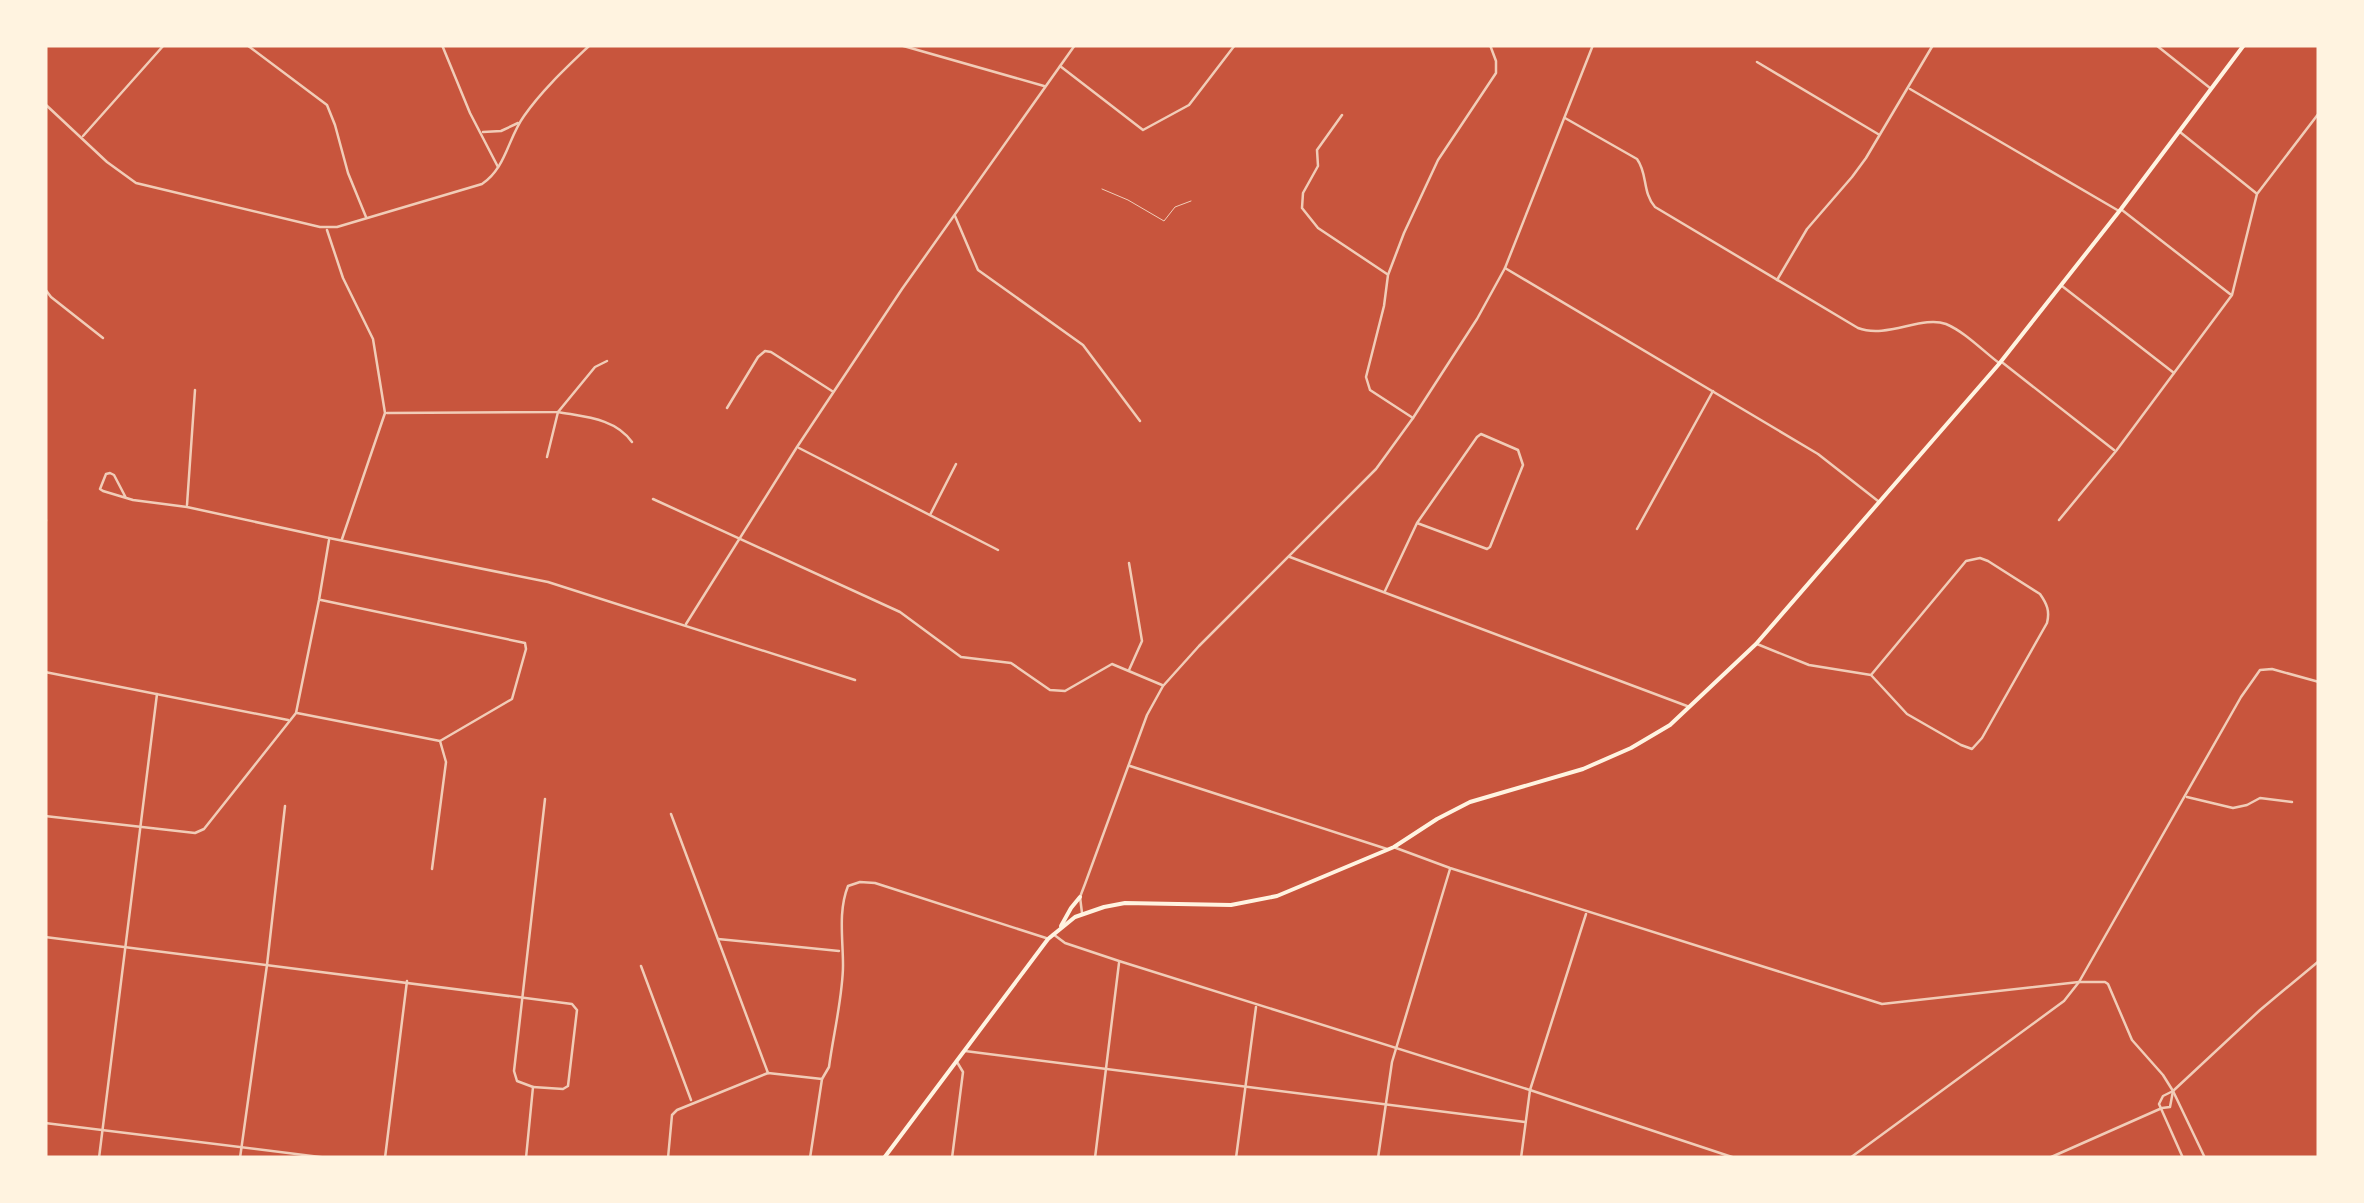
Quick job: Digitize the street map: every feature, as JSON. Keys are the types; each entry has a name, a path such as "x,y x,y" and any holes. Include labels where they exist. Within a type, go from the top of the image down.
{"main road":[{"path":"884,1158 1050,936 1082,913 1124,903 1250,903 1289,892 1391,848 1470,802 1583,768 1631,748 1670,725 1756,644 2000,362 2244,45"},
{"path":"1060,927 1080,897"}],"street":[{"path":"82,138 164,45"},
{"path":"247,45 327,105 367,219"},
{"path":"442,45 499,168"},
{"path":"45,104 107,162 136,183 327,228 482,184 499,168 530,108 590,45"},
{"path":"900,45 1046,86"},
{"path":"686,624 797,447 1075,45"},
{"path":"1060,66 1142,130 1189,105 1234,45"},
{"path":"1413,418 1370,390 1366,377 1388,275 1404,233 1438,160 1496,73 1490,45"},
{"path":"1082,913 1080,897 1147,715 1163,686 1376,469 1413,418 1505,268 1593,45"},
{"path":"1778,280 1807,230 1852,178 1933,45"},
{"path":"2156,45 2211,89"},
{"path":"1757,62 1880,135"},
{"path":"1909,88 2120,210 2232,295"},
{"path":"2059,520 2116,451 2232,295 2257,194 2319,112"},
{"path":"1342,115 1318,150 1318,166 1304,193 1302,208 1318,228 1388,275"},
{"path":"1564,118 1637,159 1643,169 1648,199 1655,206 1858,328 1868,332 1933,322 1948,325 2116,451"},
{"path":"480,132 501,131 520,122"},
{"path":"2179,131 2257,194"},
{"path":"955,214 978,270 1083,345 1140,422"},
{"path":"327,228 343,278 373,339 385,413 342,540"},
{"path":"1505,268 1818,454 1879,502"},
{"path":"2060,285 2174,373"},
{"path":"45,289 103,338"},
{"path":"726,408 765,351 834,392"},
{"path":"547,457 558,412 594,368 606,360"},
{"path":"186,507 195,390"},
{"path":"1637,529 1713,391"},
{"path":"385,413 558,412 608,422 632,442"},
{"path":"1385,592 1418,523 1481,434 1518,450 1523,465 1490,547 1418,523"},
{"path":"797,447 998,550"},
{"path":"930,516 956,464"},
{"path":"126,498 114,475 106,474 100,489 126,498 548,582 855,680"},
{"path":"653,498 900,612 960,657 1011,662 1050,690 1065,691 1112,664 1163,686"},
{"path":"45,527 46,520"},
{"path":"45,816 202,831 296,713 329,538"},
{"path":"1290,556 1690,708"},
{"path":"1756,644 1809,665 1871,675 1907,714 1972,749 1982,738 2046,622 2048,609 2040,594 1988,561 1966,561 1871,675"},
{"path":"1129,563 1142,641 1129,671"},
{"path":"296,713 440,740 512,699 526,646 521,640 319,600"},
{"path":"1850,1158 2059,1007 2079,982 2260,670 2272,669 2319,682"},
{"path":"45,672 290,720"},
{"path":"99,1158 157,694"},
{"path":"432,870 446,762 440,740"},
{"path":"1130,766 1882,1004 2100,981 2108,984 2132,1040 2173,1091 2205,1158"},
{"path":"2185,796 2233,808 2260,798 2292,802"},
{"path":"45,936 524,996 572,1004 577,1010 568,1086 563,1090 517,1081 514,1071 524,996 545,799"},
{"path":"240,1158 285,806"},
{"path":"672,814 768,1073"},
{"path":"1378,1158 1392,1062 1450,868"},
{"path":"810,1158 822,1079 829,1067 843,968 846,890 860,882 875,883 1050,936 1735,1158"},
{"path":"1521,1158 1530,1090 1587,912"},
{"path":"717,939 841,951"},
{"path":"1095,1158 1119,961"},
{"path":"2184,1158 2159,1104 2161,1099 2319,962"},
{"path":"641,966 692,1103"},
{"path":"385,1158 406,981"},
{"path":"1236,1158 1256,1005"},
{"path":"964,1050 1525,1122"},
{"path":"952,1158 963,1072 956,1061"},
{"path":"668,1158 672,1116 677,1110 768,1073 822,1079"},
{"path":"526,1158 533,1087"},
{"path":"2172,1105 2173,1091"},
{"path":"2048,1158 2172,1105"},
{"path":"2172,1105 2185,1114"},
{"path":"45,1122 328,1158"},
{"path":"2072,1148 2077,1158"}],"lane":[{"path":"1102,189 1164,221 1175,206 1191,201"}]}
